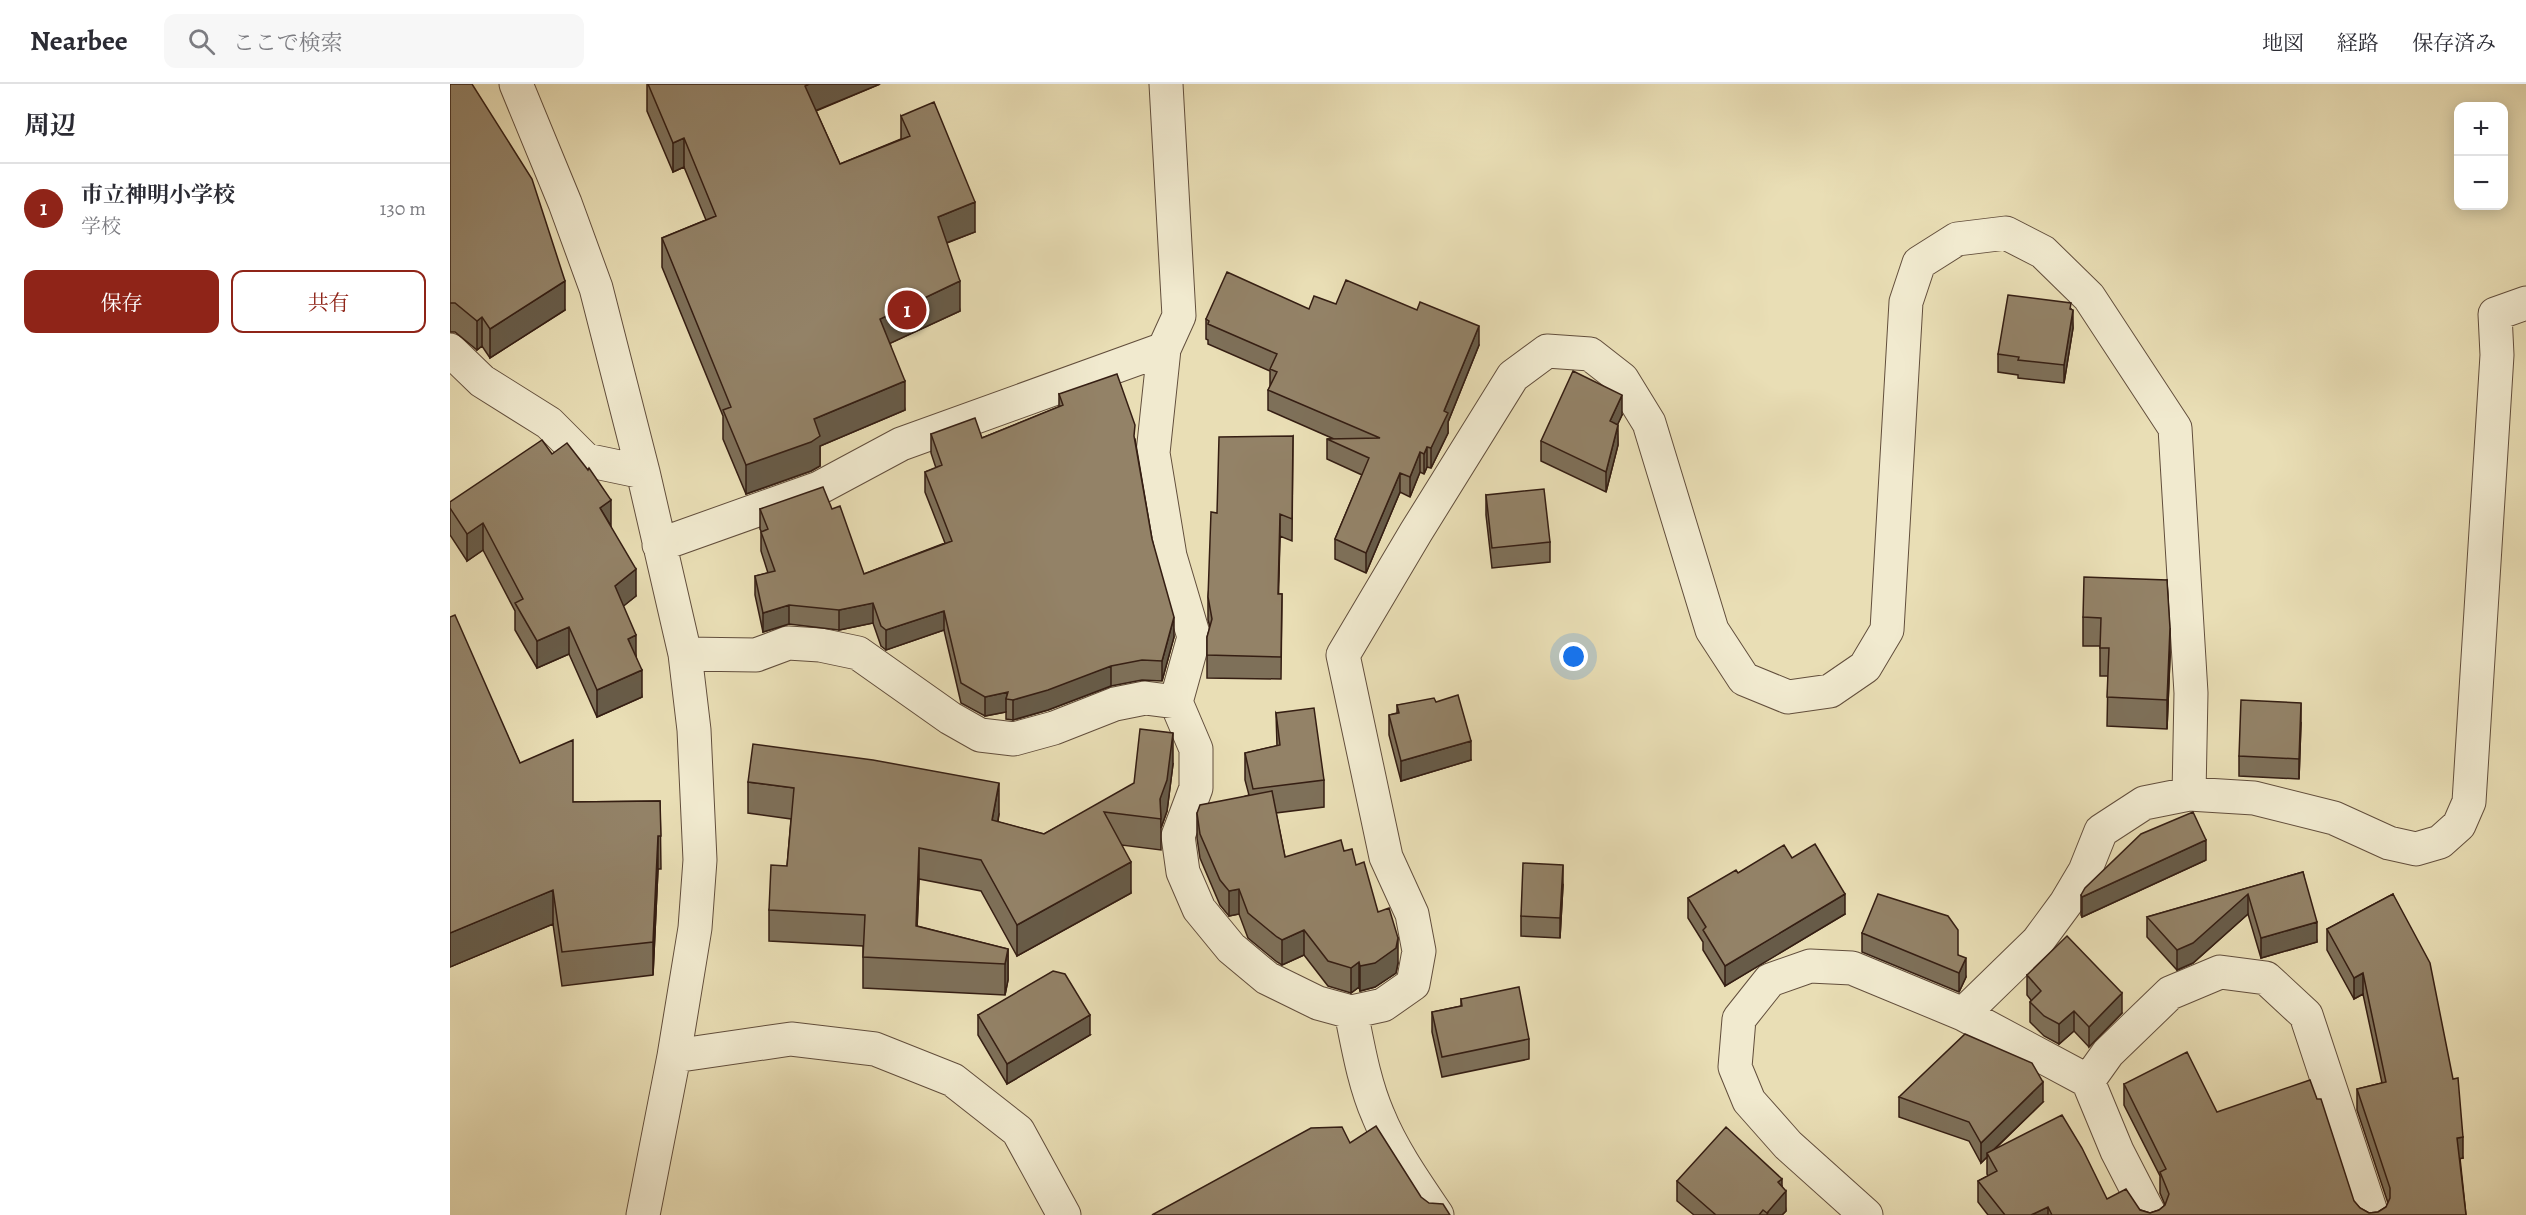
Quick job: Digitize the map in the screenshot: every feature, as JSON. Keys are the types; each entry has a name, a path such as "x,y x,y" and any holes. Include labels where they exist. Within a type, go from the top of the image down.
{"street":[{"path":"516,84 565,203 596,288 643,472 685,654 694,730 700,860 695,928 674,1056 643,1215"},
{"path":"1166,84 1179,316 1164,350 1153,453 1170,556 1194,638 1176,702 1196,749 1196,788 1178,836 1184,872 1198,909 1231,948 1267,978 1318,1003 1351,1012 1383,1005 1413,984 1419,951 1412,914 1386,857 1343,655 1513,376 1547,351 1590,354 1622,379 1649,423 1712,630 1744,679 1788,697 1830,691 1865,667 1887,630 1906,302 1919,263 1957,239 2006,233 2043,252 2089,297 2175,428 2191,693 2189,795"},
{"path":"1963,1014 2038,941 2066,903 2085,871 2102,831 2144,803 2189,795 2254,798 2334,818 2389,843 2416,849 2440,842 2459,825 2469,802 2498,355 2495,314 2526,303"},
{"path":"450,350 482,381 549,423 586,460 643,472"},
{"path":"659,545 819,488 901,444 1164,350"},
{"path":"685,654 756,655 788,643 820,645 858,653 950,718 980,735 1014,739 1054,728 1115,704 1145,698 1176,702"},
{"path":"1866,1215 1788,1145 1749,1101 1735,1067 1739,1019 1770,980 1810,966 1852,968 1963,1014 2088,1081 2117,1150 2150,1215"},
{"path":"2088,1081 2108,1053 2170,993 2220,972 2266,978 2306,1015 2372,1215"},
{"path":"1351,1012 1361,1061 1377,1115 1392,1145 1437,1215"},
{"path":"674,1056 791,1039 875,1049 953,1080 1018,1131 1064,1215"}],"building":[{"path":"450,84 472,84 532,179 565,281 490,329 482,317 477,321 455,303 450,303"},
{"path":"648,84 809,84 805,86 840,164 910,136 901,116 934,102 975,202 938,217 960,281 880,319 905,381 814,419 820,436 811,442 746,465 723,410 731,407 662,238 716,216 684,138 673,143"},
{"path":"1227,272 1309,309 1314,296 1336,304 1346,280 1417,310 1420,302 1479,326 1444,411 1448,413 1431,448 1427,447 1424,454 1420,452 1410,477 1400,473 1366,553 1335,539 1369,458 1327,439 1380,438 1268,390 1277,372 1270,369 1277,354 1208,324 1209,321 1206,319"},
{"path":"2008,295 2071,303 2070,309 2073,310 2064,365 2018,360 2019,357 1998,354"},
{"path":"1573,371 1622,395 1610,421 1618,425 1606,472 1541,441"},
{"path":"1117,374 1135,425 1134,436 1152,539 1174,617 1162,661 1142,660 1111,666 1048,690 1013,700 1006,699 1008,692 985,697 961,683 944,611 886,630 881,626 873,603 839,610 789,605 763,613 755,576 775,571 761,532 768,529 760,509 823,487 832,509 840,506 864,574 952,541 925,472 942,465 931,434 975,418 982,438 1063,405 1059,394"},
{"path":"1293,436 1292,519 1280,514 1278,594 1282,594 1281,657 1207,655 1207,637 1212,619 1208,597 1211,512 1217,513 1219,437"},
{"path":"542,440 552,454 567,443 588,470 589,468 611,500 600,508 636,569 615,586 636,635 628,639 642,670 597,690 569,627 537,641 515,603 523,599 483,523 467,534 450,508 450,502"},
{"path":"1544,489 1550,542 1492,548 1486,495"},
{"path":"2084,577 2167,580 2170,628 2167,700 2107,697 2109,648 2100,648 2101,618 2083,617"},
{"path":"455,615 520,763 573,740 573,802 660,801 661,836 658,836 653,942 562,952 553,890 450,933 450,617"},
{"path":"1458,695 1471,741 1401,761 1389,715 1399,713 1397,705 1434,698 1436,702"},
{"path":"2241,700 2301,703 2299,759 2239,756"},
{"path":"1314,708 1324,780 1253,789 1245,753 1280,745 1276,713"},
{"path":"1140,729 1173,733 1167,780 1160,799 1161,819 1104,812 1131,862 1017,925 981,860 919,848 916,926 1008,949 1005,964 863,957 865,915 769,910 771,865 787,866 794,788 748,782 753,744 873,760 999,783 992,820 1044,834 1134,783"},
{"path":"1272,791 1285,857 1341,840 1344,851 1352,849 1356,865 1364,862 1378,912 1389,908 1398,938 1396,948 1375,963 1360,966 1359,962 1351,968 1328,961 1304,930 1282,940 1248,913 1239,889 1229,891 1220,880 1200,834 1197,813 1200,805"},
{"path":"2193,812 2206,840 2082,897 2085,888 2141,834"},
{"path":"1815,844 1845,894 1725,966 1703,930 1706,927 1688,898 1736,870 1738,873 1784,845 1792,858"},
{"path":"1523,863 1563,865 1560,918 1521,916"},
{"path":"2303,872 2317,922 2261,938 2248,894 2193,943 2177,950 2147,917"},
{"path":"1878,894 1948,916 1958,930 1958,955 1966,958 1959,973 1862,933"},
{"path":"2393,894 2430,963 2453,1079 2458,1078 2463,1137 2457,1138 2466,1215 2052,1215 2048,1207 2031,1215 2005,1215 1978,1181 1997,1171 1987,1153 2062,1115 2082,1148 2107,1199 2126,1189 2140,1210 2150,1213 2159,1210 2165,1205 2169,1194 2160,1172 2166,1169 2124,1084 2187,1052 2217,1112 2310,1080 2317,1099 2321,1099 2354,1201 2369,1213 2378,1212 2386,1207 2390,1198 2390,1188 2357,1089 2386,1082 2363,973 2354,978 2327,929"},
{"path":"2067,936 2122,993 2089,1027 2074,1011 2059,1024 2044,1016 2030,1002 2041,991 2027,975"},
{"path":"1053,971 1065,974 1090,1015 1007,1064 978,1015"},
{"path":"1519,987 1529,1039 1442,1057 1432,1012 1462,1006 1461,999"},
{"path":"1965,1034 2032,1063 2043,1082 1981,1143 1969,1122 1899,1097"},
{"path":"1376,1126 1421,1197 1429,1203 1443,1204 1450,1215 1152,1215 1311,1128 1342,1127 1350,1143"},
{"path":"1726,1127 1782,1179 1778,1182 1786,1191 1767,1213 1763,1210 1759,1215 1716,1215 1677,1181"}],"place":[{"name":"市立神明小学校","path":"907,310"}]}
